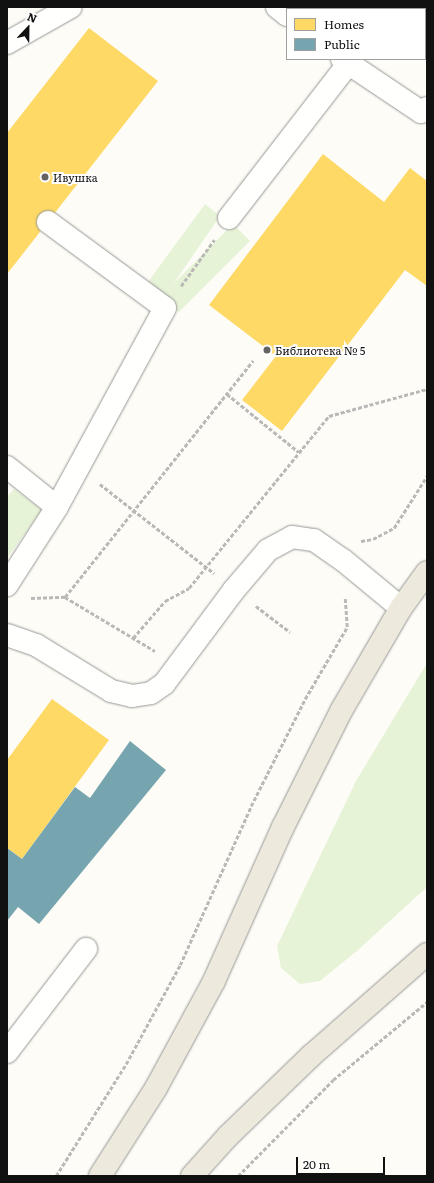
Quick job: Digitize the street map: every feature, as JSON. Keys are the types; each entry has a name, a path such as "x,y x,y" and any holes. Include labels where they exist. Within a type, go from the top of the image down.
{"main road":[{"path":"100,1176 156,1088 214,981 282,827 341,711 401,608 427,572"},
{"path":"192,1176 228,1136 312,1055 427,954"}],"lane":[{"path":"7,43 71,7"},
{"path":"277,7 286,14"},
{"path":"229,218 348,61 421,112 427,108"},
{"path":"7,585 57,507 166,308 48,222"},
{"path":"7,467 57,507"},
{"path":"7,635 36,645 111,691 132,696 151,693 164,684 234,590 268,550 292,537 314,540 343,560 401,608"},
{"path":"7,1052 86,949"}],"path":[{"path":"166,308 229,218"},
{"path":"66,597 253,361"},
{"path":"133,638 165,601 189,588 206,565 329,416 427,390"},
{"path":"227,394 299,452"},
{"path":"79,466 133,512 206,565 234,590 290,632"},
{"path":"343,560 356,542 374,539 394,528 427,476"},
{"path":"56,1176 126,1064 180,965 258,792 305,699 347,627 346,598 342,594"},
{"path":"29,598 66,597 178,664"},
{"path":"238,1176 333,1080 427,1002"}],"green space":[{"path":"205,204 220,216 163,299 145,286"},
{"path":"233,224 250,241 179,312 162,295"},
{"path":"14,489 42,510 7,558 7,497"},
{"path":"427,663 427,887 358,950 320,981 300,984 281,968 277,946 356,781"}],"building: Homes":[{"path":"302,7 349,7 348,8"},
{"name":"Ивушка","path":"89,28 158,81 7,274 7,133"},
{"path":"323,154 384,202 410,168 427,181 427,286 405,270 282,431 242,400 276,356 209,305"},
{"path":"52,699 109,740 22,859 7,848 7,760"}],"building: Public":[{"path":"130,741 166,770 39,924 18,907 7,921 7,848 22,859 75,787 90,798"}],"place":[{"name":"Ивушка","path":"45,177"},
{"name":"Библиотека № 5","path":"267,350"}]}
